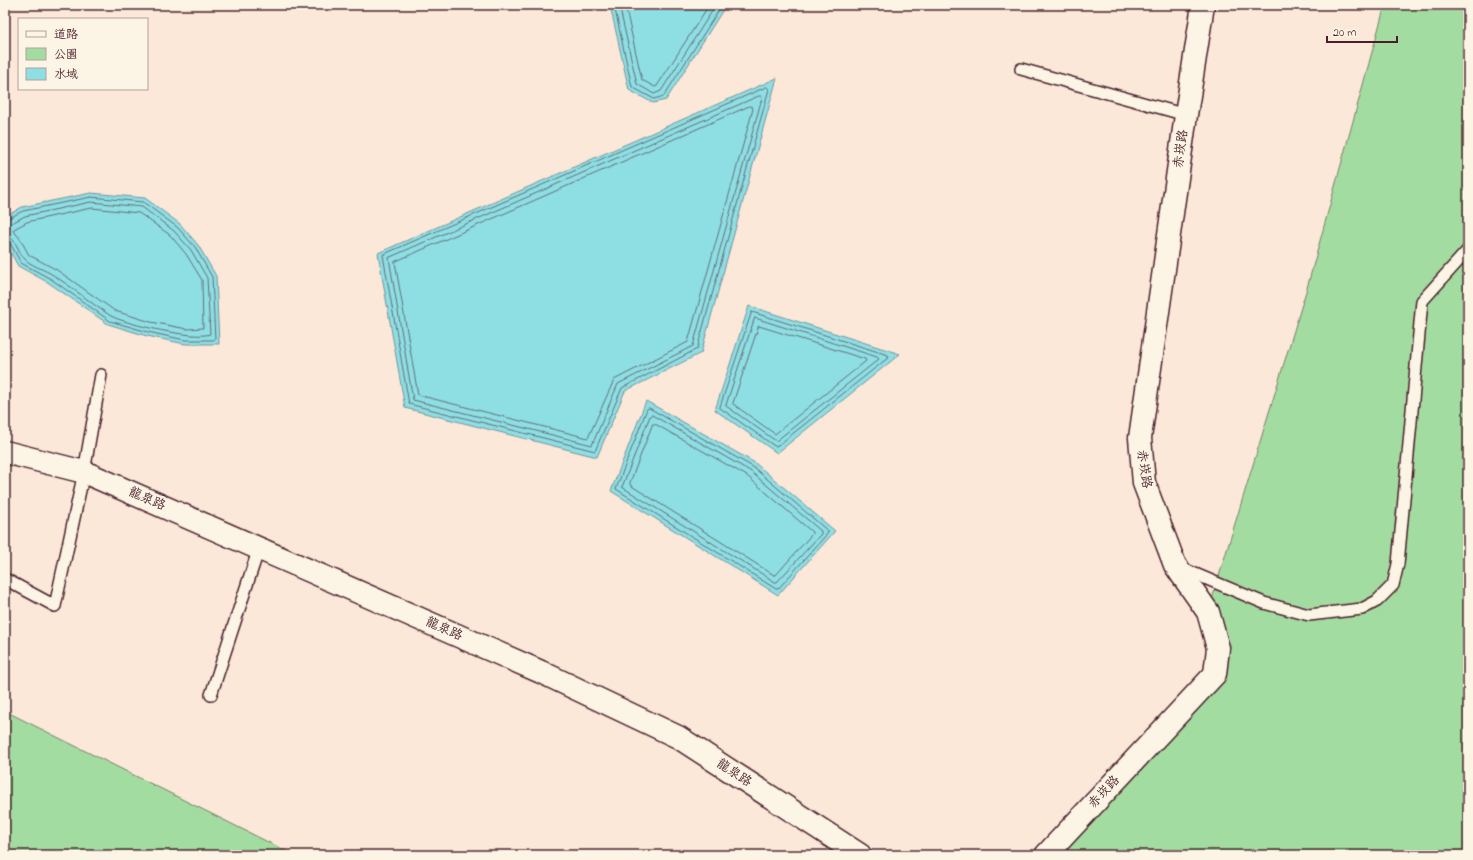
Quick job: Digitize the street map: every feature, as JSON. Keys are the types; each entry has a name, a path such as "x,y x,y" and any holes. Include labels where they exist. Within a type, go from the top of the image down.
{"street":[{"name":"赤崁路","path":"1046,855 1215,674 1218,648 1208,612 1175,565 1144,484 1140,438 1203,5"},
{"name":"龍泉路","path":"5,452 84,472 541,672 678,737 860,855"}],"lane":[{"path":"1021,69 1186,115"},
{"path":"1175,565 1264,603 1309,615 1362,609 1377,601 1393,585 1398,564 1422,301 1468,250"},
{"path":"5,579 55,606 84,472 101,375"},
{"path":"211,695 259,548"}],"green space":[{"path":"1385,5 1468,5 1468,855 1061,855 1193,699 1218,648 1208,612 1307,288"},
{"path":"5,711 294,855 5,855"}],"water":[{"path":"610,5 726,5 666,100 653,103 629,90"},
{"path":"777,78 701,353 625,391 597,457 405,408 378,253"},
{"path":"91,193 145,198 180,224 198,245 216,276 219,344 185,344 147,336 108,324 49,283 18,266 5,242 5,217 22,207"},
{"path":"749,306 900,354 777,453 715,410"},
{"path":"646,401 755,463 835,531 778,595 611,491"}]}
